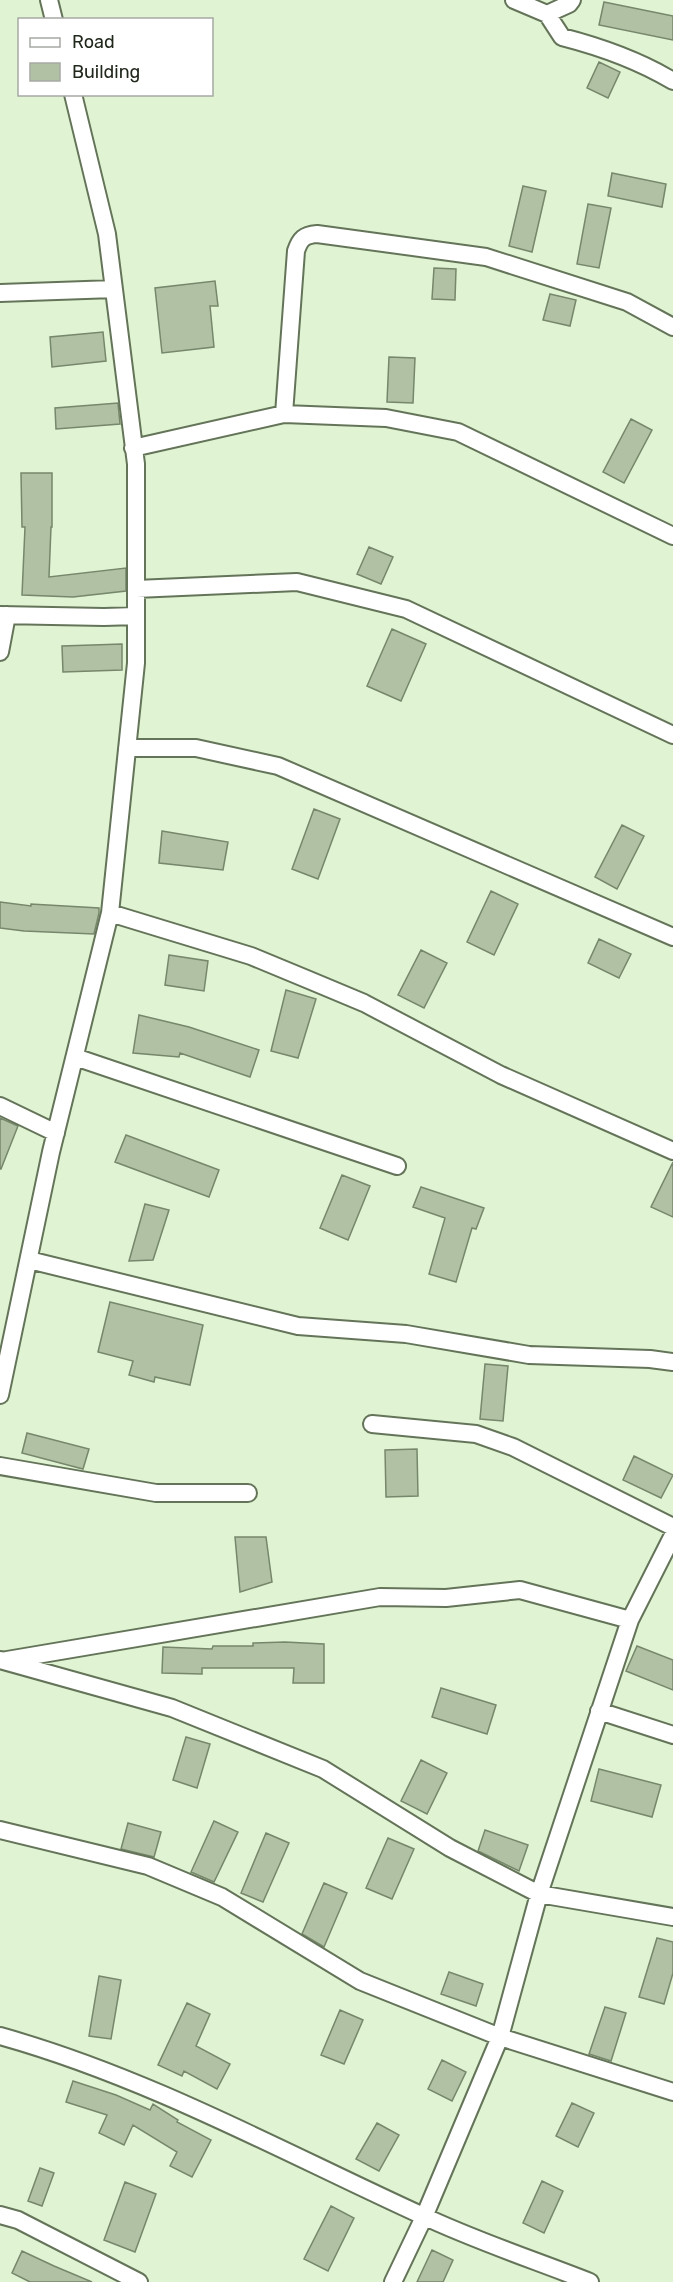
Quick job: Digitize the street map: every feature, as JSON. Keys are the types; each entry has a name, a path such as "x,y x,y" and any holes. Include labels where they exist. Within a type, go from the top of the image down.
{"street":[{"path":"50,0 54,18"},
{"path":"514,0 547,14 562,37 602,47 651,68 673,81"},
{"path":"547,14 569,4 572,0"},
{"path":"0,1395 56,1133 110,913 136,663 136,464 107,234 73,96"},
{"path":"284,414 296,251 300,241 307,235 317,234 486,257 627,302 673,327"},
{"path":"0,293 114,289"},
{"path":"134,448 284,414 386,418 458,432 673,536"},
{"path":"136,589 297,582 406,609 673,735"},
{"path":"0,652 4,615 136,616"},
{"path":"128,748 196,748 278,766 673,937"},
{"path":"110,913 251,956 309,980 363,1004 501,1075 673,1151"},
{"path":"75,1058 396,1166"},
{"path":"0,1106 56,1133"},
{"path":"29,1260 298,1326 406,1334 529,1355 650,1359 673,1362"},
{"path":"372,1424 476,1434 513,1447 673,1527"},
{"path":"0,1466 156,1493 249,1493"},
{"path":"393,2282 424,2217 500,2037 539,1894 630,1620 673,1535"},
{"path":"2,1660 380,1597 446,1598 520,1590 630,1620"},
{"path":"2,1660 172,1708 323,1769 450,1848 539,1894 673,1917"},
{"path":"599,1711 673,1735"},
{"path":"0,1830 148,1866 222,1897 360,1981 500,2037 673,2092"},
{"path":"0,2036 48,2050 183,2104 424,2217 590,2282"},
{"path":"0,2215 18,2220 139,2282"}],"building":[{"path":"604,2 673,16 673,40 599,25"},
{"path":"599,62 620,72 608,98 587,88"},
{"path":"612,173 666,184 662,207 608,196"},
{"path":"523,186 546,191 532,252 509,246"},
{"path":"588,204 611,208 599,268 577,264"},
{"path":"434,268 456,269 455,300 432,299"},
{"path":"215,281 218,306 210,306 214,347 162,353 155,288"},
{"path":"550,294 576,300 570,326 543,320"},
{"path":"103,332 106,361 52,367 50,337"},
{"path":"389,357 415,358 413,403 387,402"},
{"path":"118,403 120,424 56,429 55,408"},
{"path":"631,419 652,430 624,483 603,472"},
{"path":"21,473 52,473 49,577 126,568 126,591 73,597 22,595 25,527 22,527"},
{"path":"369,547 393,557 381,584 357,574"},
{"path":"392,629 426,644 401,701 367,686"},
{"path":"122,644 122,670 63,672 62,646"},
{"path":"314,809 340,819 318,879 292,869"},
{"path":"622,825 644,836 617,889 595,877"},
{"path":"162,831 228,842 223,870 159,863"},
{"path":"491,891 518,904 494,955 467,942"},
{"path":"0,902 31,906 31,904 99,908 99,913 94,934 24,931 0,928"},
{"path":"599,939 631,954 619,978 588,963"},
{"path":"421,950 447,963 424,1008 398,995"},
{"path":"169,955 208,961 204,991 165,985"},
{"path":"286,990 316,999 298,1058 271,1051"},
{"path":"139,1015 189,1027 259,1050 250,1077 180,1053 179,1057 133,1053"},
{"path":"0,1118 18,1126 1,1169 0,1169"},
{"path":"126,1135 219,1170 209,1197 115,1162"},
{"path":"673,1162 673,1217 651,1207"},
{"path":"342,1175 370,1186 348,1240 320,1228"},
{"path":"421,1187 484,1208 476,1229 472,1228 456,1282 429,1274 445,1218 413,1207"},
{"path":"145,1204 169,1210 153,1260 129,1261"},
{"path":"110,1302 203,1325 190,1385 155,1377 154,1382 129,1375 133,1361 98,1352"},
{"path":"485,1364 508,1366 503,1421 480,1419"},
{"path":"27,1433 89,1449 83,1469 22,1453"},
{"path":"417,1449 418,1496 386,1497 385,1450"},
{"path":"634,1456 673,1475 661,1498 623,1480"},
{"path":"235,1537 266,1537 272,1582 240,1592"},
{"path":"253,1643 324,1644 324,1683 293,1683 294,1668 202,1668 202,1674 162,1673 163,1647 212,1649 213,1646 253,1646"},
{"path":"637,1646 673,1660 673,1690 626,1671"},
{"path":"441,1688 496,1705 487,1734 432,1717"},
{"path":"186,1737 210,1744 197,1788 173,1780"},
{"path":"421,1760 447,1773 427,1814 401,1801"},
{"path":"599,1769 661,1785 652,1817 591,1801"},
{"path":"214,1821 238,1832 214,1882 191,1872"},
{"path":"128,1823 161,1832 154,1857 121,1849"},
{"path":"485,1830 528,1845 519,1871 478,1851"},
{"path":"266,1833 289,1843 263,1902 241,1893"},
{"path":"388,1838 414,1849 392,1899 366,1888"},
{"path":"324,1883 347,1893 324,1947 302,1934"},
{"path":"657,1938 673,1942 673,1973 664,2004 639,1997"},
{"path":"449,1972 483,1984 476,2006 441,1994"},
{"path":"99,1976 121,1980 111,2039 89,2036"},
{"path":"187,2003 210,2014 196,2046 230,2064 217,2089 184,2071 182,2076 158,2065"},
{"path":"605,2007 626,2013 611,2061 589,2054"},
{"path":"340,2010 363,2020 344,2064 321,2055"},
{"path":"442,2060 466,2072 452,2101 428,2089"},
{"path":"73,2081 116,2095 150,2110 153,2104 178,2120 177,2122 211,2140 192,2177 170,2166 177,2152 133,2125 124,2145 99,2133 107,2115 66,2102"},
{"path":"572,2103 594,2113 578,2147 556,2136"},
{"path":"377,2123 399,2135 379,2171 356,2159"},
{"path":"40,2168 54,2173 42,2206 28,2201"},
{"path":"542,2181 563,2191 544,2233 523,2223"},
{"path":"125,2182 156,2194 135,2252 104,2240"},
{"path":"331,2206 354,2218 328,2271 304,2259"},
{"path":"432,2250 453,2260 443,2282 417,2282"},
{"path":"22,2251 92,2282 30,2282 12,2273"}]}
